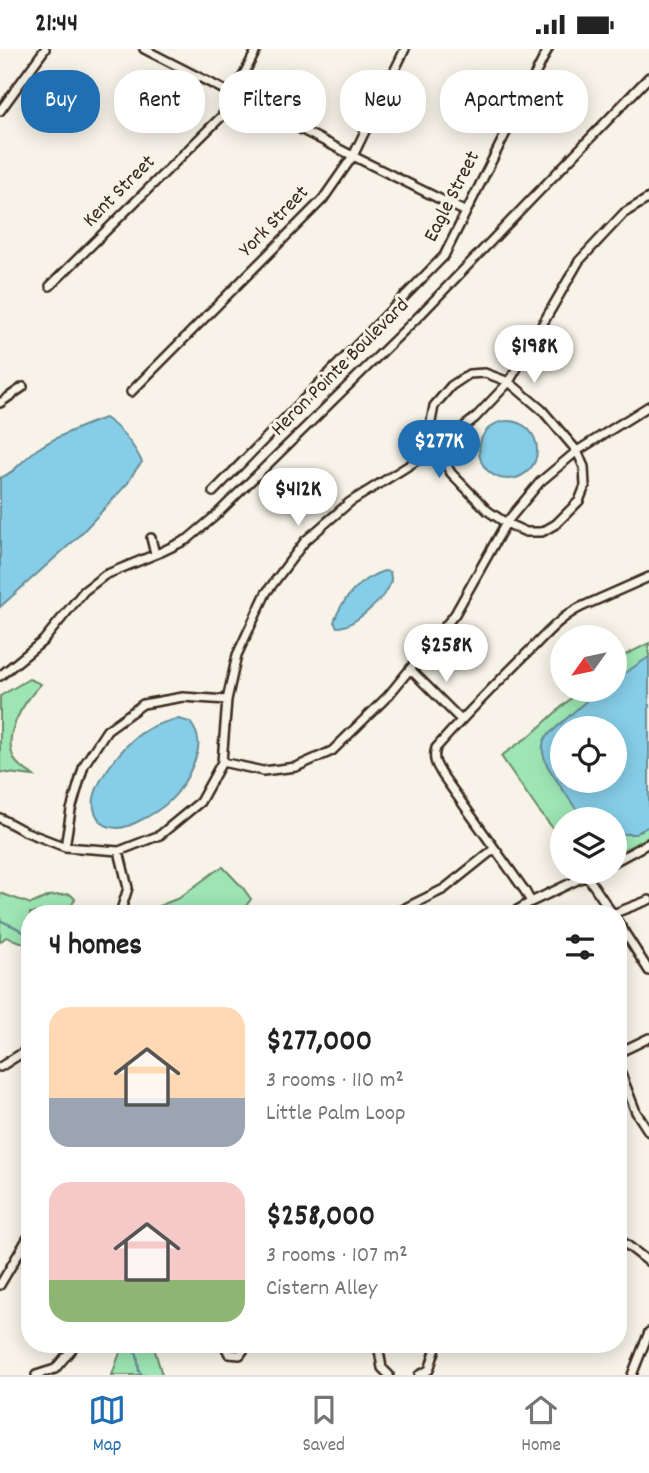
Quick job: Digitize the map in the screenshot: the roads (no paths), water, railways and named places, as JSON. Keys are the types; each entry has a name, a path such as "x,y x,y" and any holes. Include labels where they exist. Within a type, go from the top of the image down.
{"street":[{"path":"0,111 45,49"},
{"path":"144,49 219,87"},
{"name":"Kent Street","path":"246,70 257,49"},
{"name":"York Street","path":"131,392 323,199 353,156 405,49"},
{"name":"Eagle Street","path":"213,492 444,255 548,49"},
{"name":"Heron Pointe Boulevard","path":"0,676 43,641 84,591 105,575 188,539 214,517 421,314 649,76"},
{"name":"Kent Street","path":"50,286 219,118"},
{"path":"308,133 466,212"},
{"path":"0,818 65,847 119,851 160,835 200,802 222,762 227,700 237,655 265,593 304,541 350,502 437,448 475,418 509,382 579,261 624,213 649,198"},
{"path":"485,373 509,382 542,410 577,451 584,467 585,486 579,501 556,524 542,532 526,532 488,511 451,473 437,448 430,427 434,406 452,386 469,374 485,373"},
{"path":"0,403 23,387"},
{"path":"222,762 264,771 296,767 331,751 388,696 455,614 506,523 540,482 577,451 649,407"},
{"path":"151,538 155,555"},
{"path":"531,902 452,790 433,755 461,720 553,627 581,607 649,577"},
{"path":"410,669 461,720"},
{"path":"65,847 83,765 107,730 143,704 183,697 227,700"},
{"path":"627,855 649,843"},
{"path":"412,905 444,889 494,849"},
{"path":"119,851 128,888 123,905"},
{"path":"526,905 570,884"},
{"path":"593,884 607,905"},
{"path":"627,908 649,900"},
{"path":"627,936 648,968"},
{"path":"627,1049 649,1038"},
{"path":"0,1067 21,1054"},
{"path":"627,1089 636,1112 649,1132"},
{"path":"627,1245 649,1262"},
{"path":"0,1285 21,1249"},
{"path":"632,1375 649,1332"},
{"path":"36,1375 55,1369 68,1353"},
{"path":"380,1353 382,1368 389,1375"},
{"path":"419,1375 429,1370 434,1353"}],"water":[{"path":"105,418 126,437 142,462 128,483 77,538 0,607 0,478 47,443"},
{"path":"502,421 514,421 529,429 537,444 537,456 529,471 514,479 502,479 487,471 479,456 479,444 487,429"},
{"path":"384,571 390,572 391,580 382,597 359,618 337,627 334,622 347,598 360,584"},
{"path":"649,657 649,826 635,834 627,834 627,807 575,807 565,793 627,793 627,716 569,716 585,702 627,702 627,671"},
{"path":"179,719 190,722 198,744 195,761 182,786 164,806 147,817 117,828 105,825 97,817 94,800 108,769 124,748 139,735 167,721"},
{"path":"550,733 550,770 543,752 546,737"}],"waterway":[{"path":"0,920 21,930"},
{"path":"136,1353 142,1375"}]}
